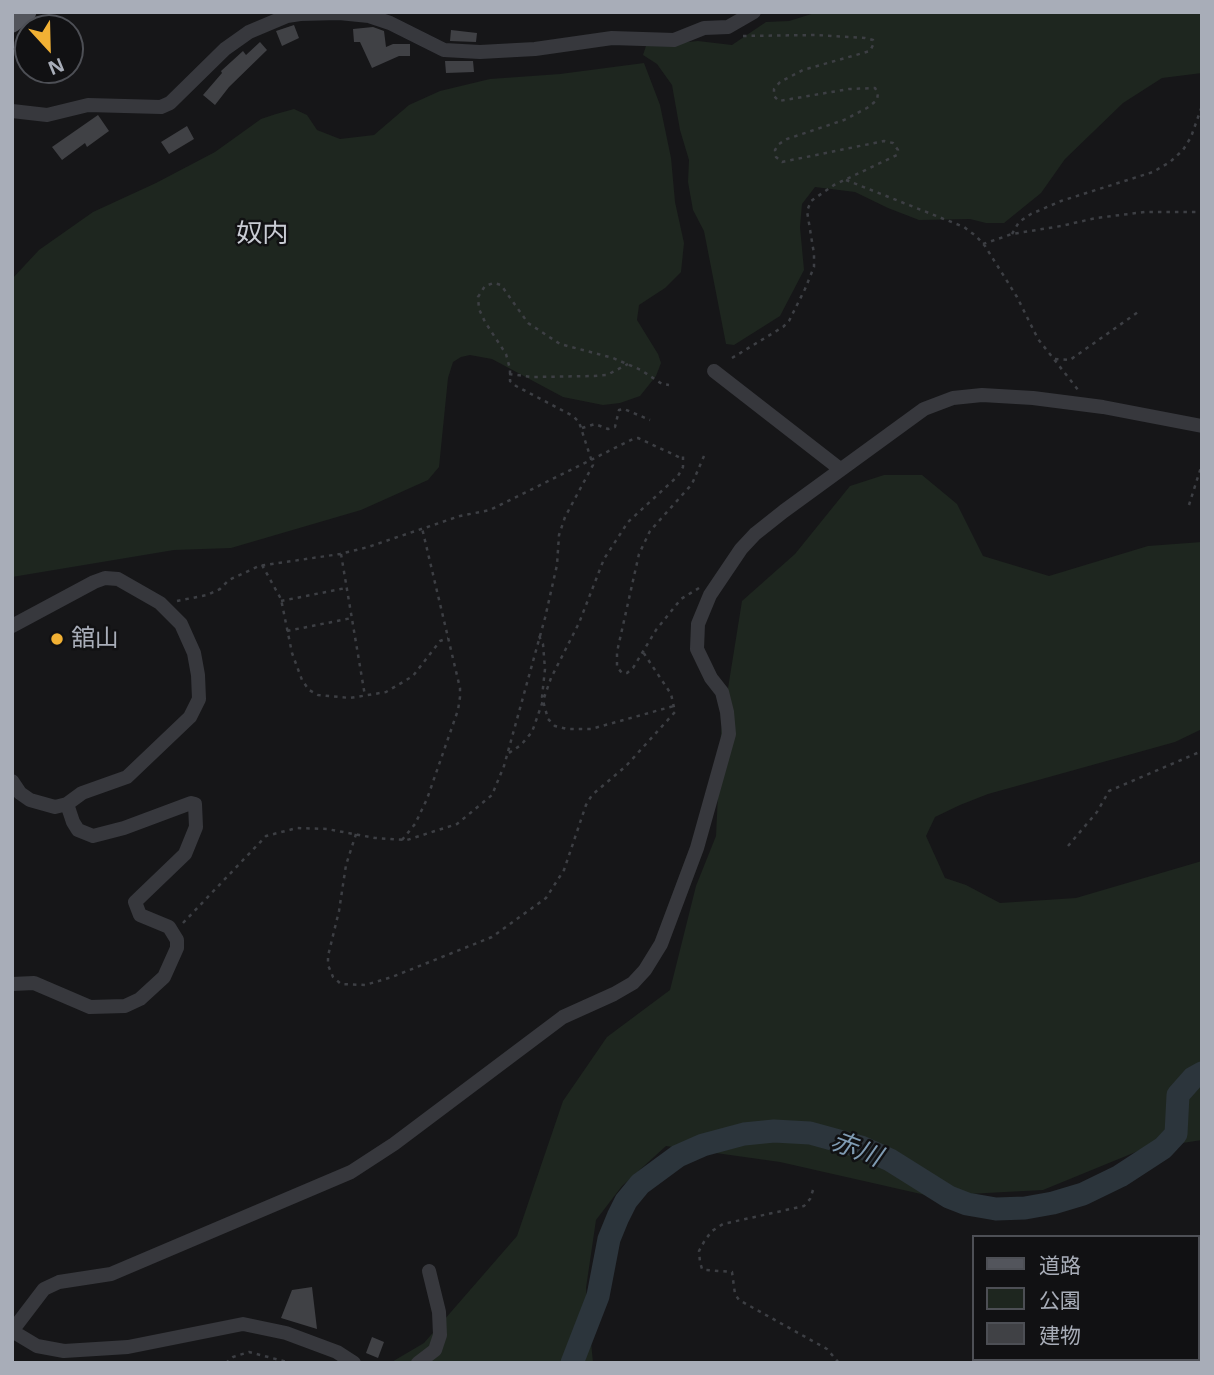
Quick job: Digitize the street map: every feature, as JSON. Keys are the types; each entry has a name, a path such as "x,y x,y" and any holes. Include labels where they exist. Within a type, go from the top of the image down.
{"main road":[{"path":"12,23 26,12"}],"street":[{"path":"12,111 47,115 88,105 160,107 170,103 225,49 249,32 287,16 300,14 339,13 369,16 390,23 444,50 480,52 535,49 612,38 674,40 704,28 728,27 754,12"},
{"path":"715,371 841,470"},
{"path":"354,1363 337,1352 286,1333 243,1324 128,1347 64,1351 37,1346 12,1331 44,1289 59,1282 111,1274 351,1172 394,1144 564,1017 614,995 633,983 645,970 661,944 697,848 729,734 722,692 711,678 697,649 698,624 712,593 733,560 755,534 924,408 953,398 982,395 1033,398 1202,426"},
{"path":"12,626 105,578 118,579 160,603 181,624 194,653 198,675 197,708 127,777 82,793 67,804 55,807 30,800 20,793 12,781"},
{"path":"12,984 34,983 90,1007 125,1006 140,999 164,977 177,948 174,933 169,927 141,915 135,902 185,854 196,827 195,804 191,803 116,831 93,836 78,830 67,804"},
{"path":"418,1363 435,1350 440,1335 439,1312 429,1271"}],"path":[{"path":"732,358 772,335 789,321 814,267 807,211 811,201 897,155 897,146 884,141 782,162 776,157 775,150 787,139 844,120 867,108 877,100 878,93 875,88 819,92 779,101 774,96 774,89 787,76 870,51 873,40 817,34 740,36"},
{"path":"1012,233 1019,222 1031,214 1061,201 1153,172 1170,162 1183,150 1191,137 1202,106"},
{"path":"846,180 964,227 983,244 1017,298 1038,339 1077,387 1086,405"},
{"path":"983,244 1012,233 1096,218 1145,212 1202,212"},
{"path":"174,933 266,836 297,828 327,829 402,840 448,829 492,795 507,753 539,636 556,565 559,535 565,517 593,465 582,428 573,416 510,381 506,354 479,309 478,297 485,286 494,283 506,288 528,323 560,344 613,358 662,384 669,385"},
{"path":"1054,359 1070,360 1141,310"},
{"path":"509,374 532,377 594,376 607,374 628,364"},
{"path":"582,428 596,424 608,429 615,427 619,410 624,409 650,421"},
{"path":"160,603 207,595 220,589 229,580 262,565 341,554 460,516 490,510 592,458 638,438 683,459"},
{"path":"507,753 513,751 532,732 551,678 579,623 604,559 628,522 678,476 683,467 683,452"},
{"path":"704,456 692,484 650,531 639,554 617,652 617,667 622,673 633,668 656,630 681,599 699,588 712,593"},
{"path":"1189,505 1202,464"},
{"path":"402,840 415,824 427,799 458,710 460,688 422,528"},
{"path":"341,554 366,696"},
{"path":"262,565 281,601 292,653 302,680 309,690 318,695 336,698 386,692 422,667 440,641 448,638"},
{"path":"281,601 347,588"},
{"path":"287,631 352,618"},
{"path":"539,636 543,644 545,668 542,697 548,719 555,726 591,729 674,706"},
{"path":"356,834 346,865 328,956 333,977 341,984 354,986 392,977 492,937 546,898 564,870 586,805 592,795 626,766 675,712 664,679 643,652"},
{"path":"1068,846 1097,812 1109,791 1202,751"},
{"path":"813,1190 804,1206 723,1224 712,1231 699,1251 700,1262 702,1269 732,1272 735,1294 739,1300 827,1349 839,1363"},
{"path":"226,1363 233,1357 249,1352 291,1363"}],"green space":[{"path":"818,12 1202,12 1202,73 1162,78 1123,103 1065,159 1041,193 1004,223 986,223 970,219 919,220 855,192 815,187 802,204 800,227 804,270 780,316 734,345 726,344 704,231 693,210 688,182 689,160 680,130 672,85 657,64 643,55 646,46 698,41 732,45 766,22 789,21"},
{"path":"644,63 660,105 684,243 681,272 665,288 639,305 637,320 661,363 656,376 640,396 603,405 563,397 492,359 470,355 461,357 453,362 448,378 439,467 428,480 361,510 231,548 174,550 12,577 12,279 39,250 93,212 215,152 261,119 276,114 294,109 307,115 317,130 340,139 374,135 409,105 440,91 490,79 560,74"},
{"path":"884,475 922,475 957,504 983,556 1049,576 1148,546 1202,542 1202,729 1175,742 988,794 935,817 926,836 945,878 966,885 1000,903 1076,898 1202,861 1202,1140 1143,1149 1043,1190 930,1196 780,1162 666,1146 622,1186 596,1220 586,1288 593,1363 390,1363 424,1343 517,1236 563,1101 607,1037 670,990 696,886 716,836 721,732 742,601 795,554 850,486"}],"building":[{"path":"294,25 299,38 282,46 276,31"},
{"path":"373,27 384,31 386,47 393,44 410,44 410,56 399,56 372,68 360,42 354,42 353,29"},
{"path":"451,30 477,33 476,42 450,41"},
{"path":"260,42 267,50 229,87 215,105 203,95 221,71 243,51 246,55"},
{"path":"445,61 473,61 474,72 446,73"},
{"path":"98,115 109,131 87,147 85,143 62,160 52,147"},
{"path":"187,126 194,139 169,154 161,142"},
{"path":"312,1287 317,1329 281,1318 292,1290"},
{"path":"372,1337 384,1342 378,1358 366,1353"}],"waterway":[{"name":"赤川","path":"572,1363 598,1296 609,1239 626,1201 640,1184 678,1156 703,1145 744,1134 774,1131 810,1133 861,1147 890,1160 949,1197 967,1204 996,1209 1025,1208 1083,1194 1120,1176 1163,1148 1176,1134 1178,1095 1193,1078 1202,1073"}],"place":[{"name":"舘山","path":"57,639"}],"district":[{"name":"奴内","path":"262,235"}]}
